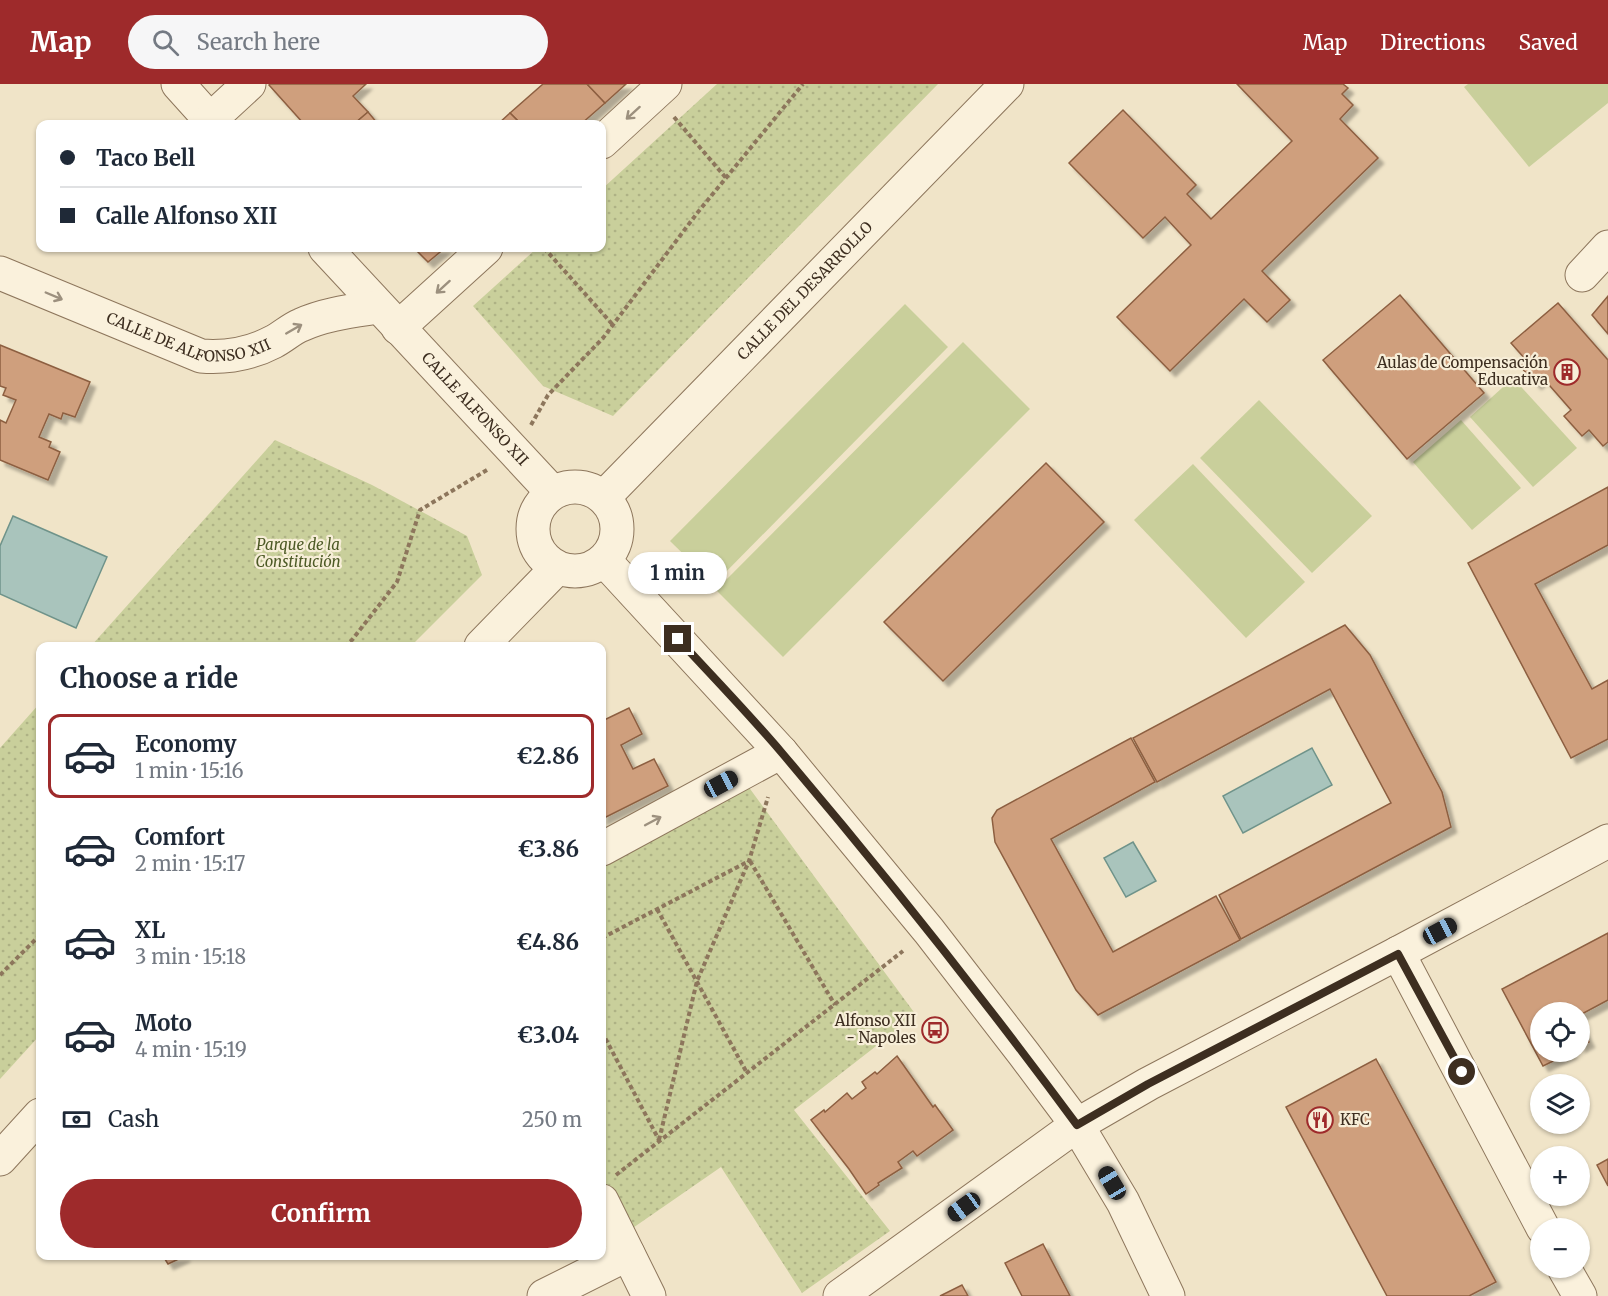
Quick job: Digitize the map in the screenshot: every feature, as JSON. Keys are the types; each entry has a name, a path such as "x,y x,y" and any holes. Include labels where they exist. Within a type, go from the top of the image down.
{"street":[{"path":"178,84 210,120"},
{"path":"214,120 249,84"},
{"name":"CALLE DEL DESARROLLO","path":"604,497 1007,84"},
{"path":"606,138 660,89"},
{"path":"1582,276 1608,247"},
{"name":"CALLE ALFONSO XII","path":"329,252 552,492"},
{"path":"388,318 480,252"},
{"name":"CALLE DE ALFONSO XII","path":"0,273 201,356 223,358 254,350 273,342 299,325 321,317 388,318"},
{"path":"579,486 604,497 617,521 618,536 613,549 604,560 594,567 569,572 557,568 539,553 532,531 537,509 552,492 565,487 579,486"},
{"path":"604,560 781,752 929,931 1077,1125 1123,1202 1168,1296"},
{"path":"485,642 557,568"},
{"path":"606,847 781,752"},
{"path":"840,1296 1077,1125 1148,1084 1398,954 1608,841"},
{"path":"1398,954 1538,1218"},
{"path":"0,1159 36,1119"},
{"path":"606,1190 628,1254 649,1296"},
{"path":"544,1296 628,1254"},
{"path":"1570,1278 1580,1296"}],"path":[{"path":"349,642 397,582 420,510 516,452 548,394 603,338 726,178 803,84"},
{"path":"660,89 726,178"},
{"path":"548,252 613,325"},
{"path":"659,1141 697,981 750,861 781,752"},
{"path":"606,936 750,861"},
{"path":"750,861 835,1005"},
{"path":"657,909 747,1073"},
{"path":"606,1190 659,1141 929,931"},
{"path":"0,975 36,939"},
{"path":"606,1040 659,1141"}],"green space":[{"path":"717,84 938,84 613,416 543,386 473,306 533,252 606,252 606,185"},
{"path":"1468,84 1608,84 1608,103 1529,167 1464,87"},
{"path":"905,304 948,347 714,584 670,541"},
{"path":"963,342 1030,409 783,657 716,590"},
{"path":"1513,378 1577,448 1533,487 1470,417"},
{"path":"1259,400 1372,516 1312,573 1200,458"},
{"path":"1461,420 1521,488 1472,530 1413,462"},
{"name":"Parque de la Constitución","path":"275,440 372,485 467,536 482,575 415,642 95,642"},
{"path":"1193,464 1305,582 1246,638 1134,520"},
{"path":"36,708 36,1039 0,1079 0,748"},
{"path":"745,782 916,1015 794,1110 890,1231 802,1293 721,1167 627,1232 606,1190 606,858"}],"water":[{"path":"13,516 107,557 76,628 0,594 0,546"},
{"path":"1312,748 1332,785 1243,833 1223,796"},
{"path":"1133,842 1156,881 1126,897 1104,858"}],"building":[{"path":"366,84 353,96 368,112 359,120 300,120 269,85"},
{"path":"543,84 587,84 605,103 586,120 517,120 510,113"},
{"path":"587,84 626,84 605,103"},
{"path":"1237,84 1343,84 1348,88 1342,94 1353,105 1340,119 1378,158 1262,271 1290,300 1267,322 1244,299 1170,371 1117,317 1191,245 1165,217 1143,238 1069,163 1123,110 1196,185 1187,194 1211,219 1292,141"},
{"path":"368,112 375,120 359,120"},
{"path":"510,113 517,120 502,120"},
{"path":"418,252 440,252 428,262"},
{"path":"1400,295 1484,393 1407,459 1323,360"},
{"path":"1608,296 1608,334 1592,315"},
{"name":"Aulas de Compensación Educativa","path":"1558,303 1608,360 1608,442 1603,446 1589,430 1582,436 1564,416 1571,410 1543,378 1536,384 1520,366 1526,360 1511,343"},
{"path":"0,345 90,382 75,417 63,413 61,419 49,414 39,437 51,442 49,447 60,452 48,480 0,460 0,420 6,423 16,400 3,395 6,388 0,386"},
{"path":"1046,463 1104,522 943,681 884,622"},
{"path":"1608,487 1608,545 1535,584 1592,689 1608,680 1608,739 1571,758 1468,563"},
{"path":"1345,625 1370,655 1442,792 1451,827 1241,939 1219,895 1391,803 1330,689 1157,782 1133,738"},
{"path":"629,708 642,734 621,745 633,769 654,759 668,786 606,817 606,719"},
{"path":"1131,738 1155,782 1051,839 1113,952 1216,896 1240,940 1098,1015 1076,990 995,842 992,818 997,810"},
{"path":"1608,933 1608,1000 1590,1010 1590,1002 1530,1002 1530,1042 1502,989"},
{"path":"897,1056 933,1107 935,1105 953,1130 917,1156 913,1151 898,1162 902,1168 878,1183 879,1185 866,1194 811,1120 824,1110 825,1112 847,1093 852,1099 866,1088 862,1082 875,1072 877,1074"},
{"path":"1376,1059 1496,1282 1469,1296 1387,1296 1286,1107"},
{"path":"1608,1159 1608,1186 1597,1165"},
{"path":"1043,1244 1070,1296 1022,1296 1005,1263"},
{"path":"962,1285 968,1296 940,1296"}],"place":[{"name":"Aulas de Compensación Educativa","path":"1567,372"},
{"name":"Alfonso XII - Napoles","path":"935,1030"},
{"name":"KFC","path":"1320,1120"}],"route":[{"path":"678,639 781,752 914,913 1077,1125 1148,1084 1398,954 1462,1072"}]}
